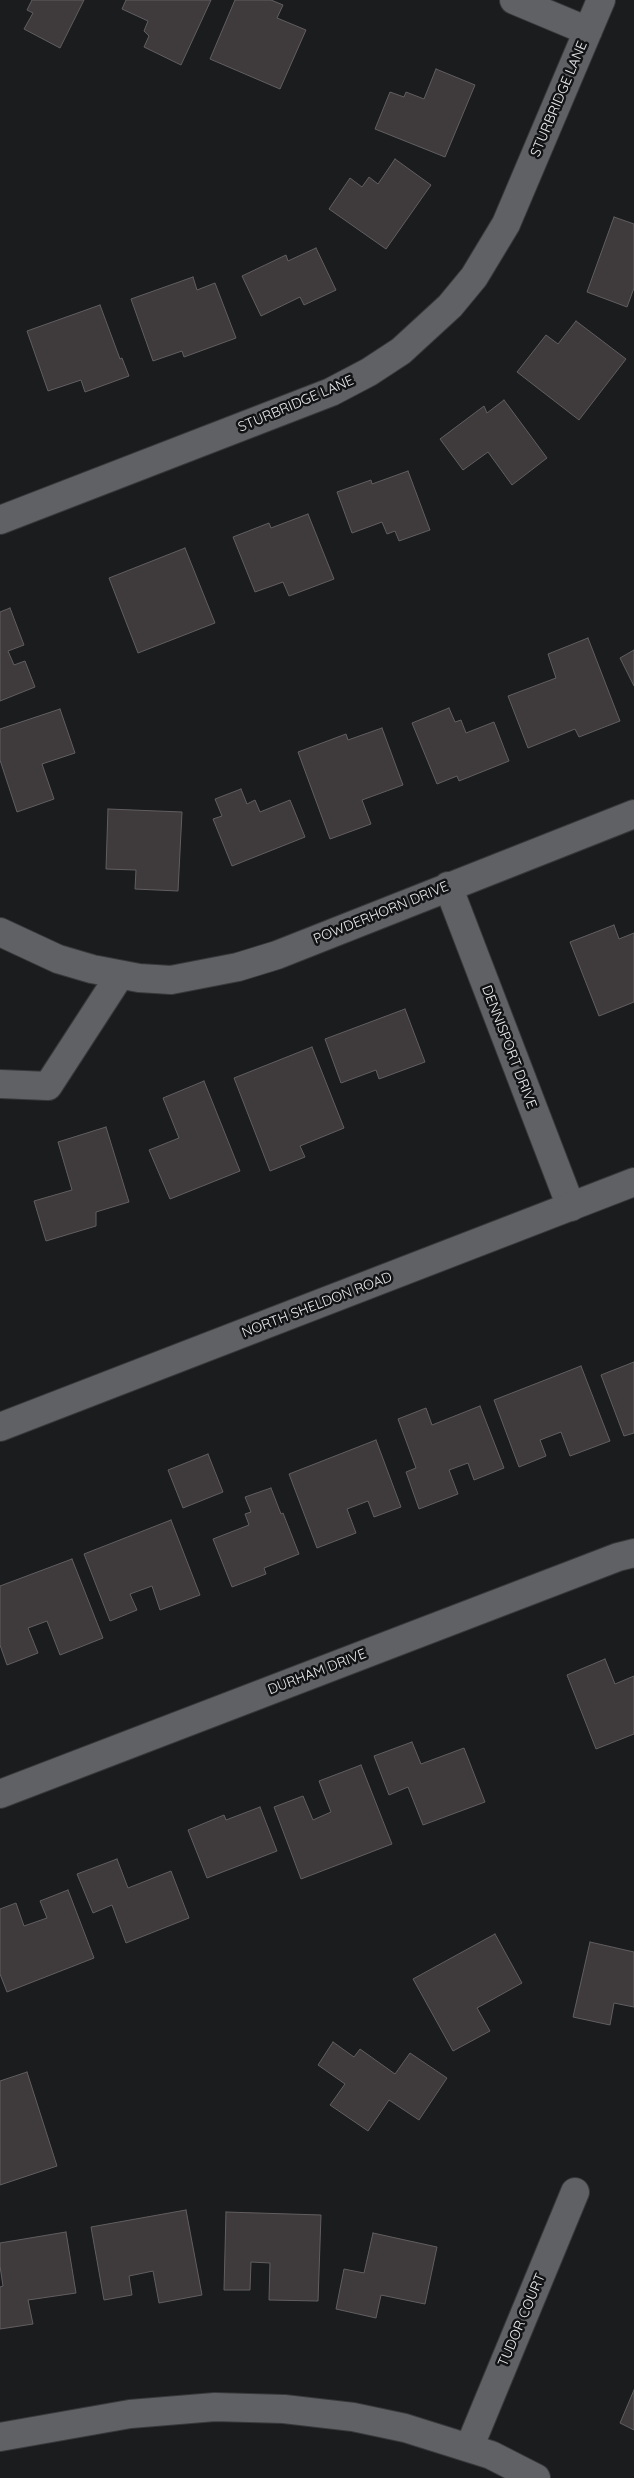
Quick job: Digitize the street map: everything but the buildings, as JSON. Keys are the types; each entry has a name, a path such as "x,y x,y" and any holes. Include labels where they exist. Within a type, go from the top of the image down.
{"street":[{"path":"514,0 588,31"},
{"name":"STURBRIDGE LANE","path":"0,520 331,392 369,372 401,351 450,306 474,277 506,224 601,0"},
{"name":"POWDERHORN DRIVE","path":"1,936 58,958 92,969 120,975 171,980 238,968 277,955 634,814"},
{"name":"DENNISPORT DRIVE","path":"448,886 570,1207"},
{"path":"0,1084 48,1086 120,975"},
{"name":"NORTH SHELDON ROAD","path":"0,1428 634,1182"},
{"name":"DURHAM DRIVE","path":"0,1794 618,1557 634,1553"},
{"name":"TUDOR COURT","path":"468,2448 575,2192"},
{"path":"0,2437 130,2414 215,2407 284,2409 353,2417 405,2428 491,2455 536,2478"}]}
